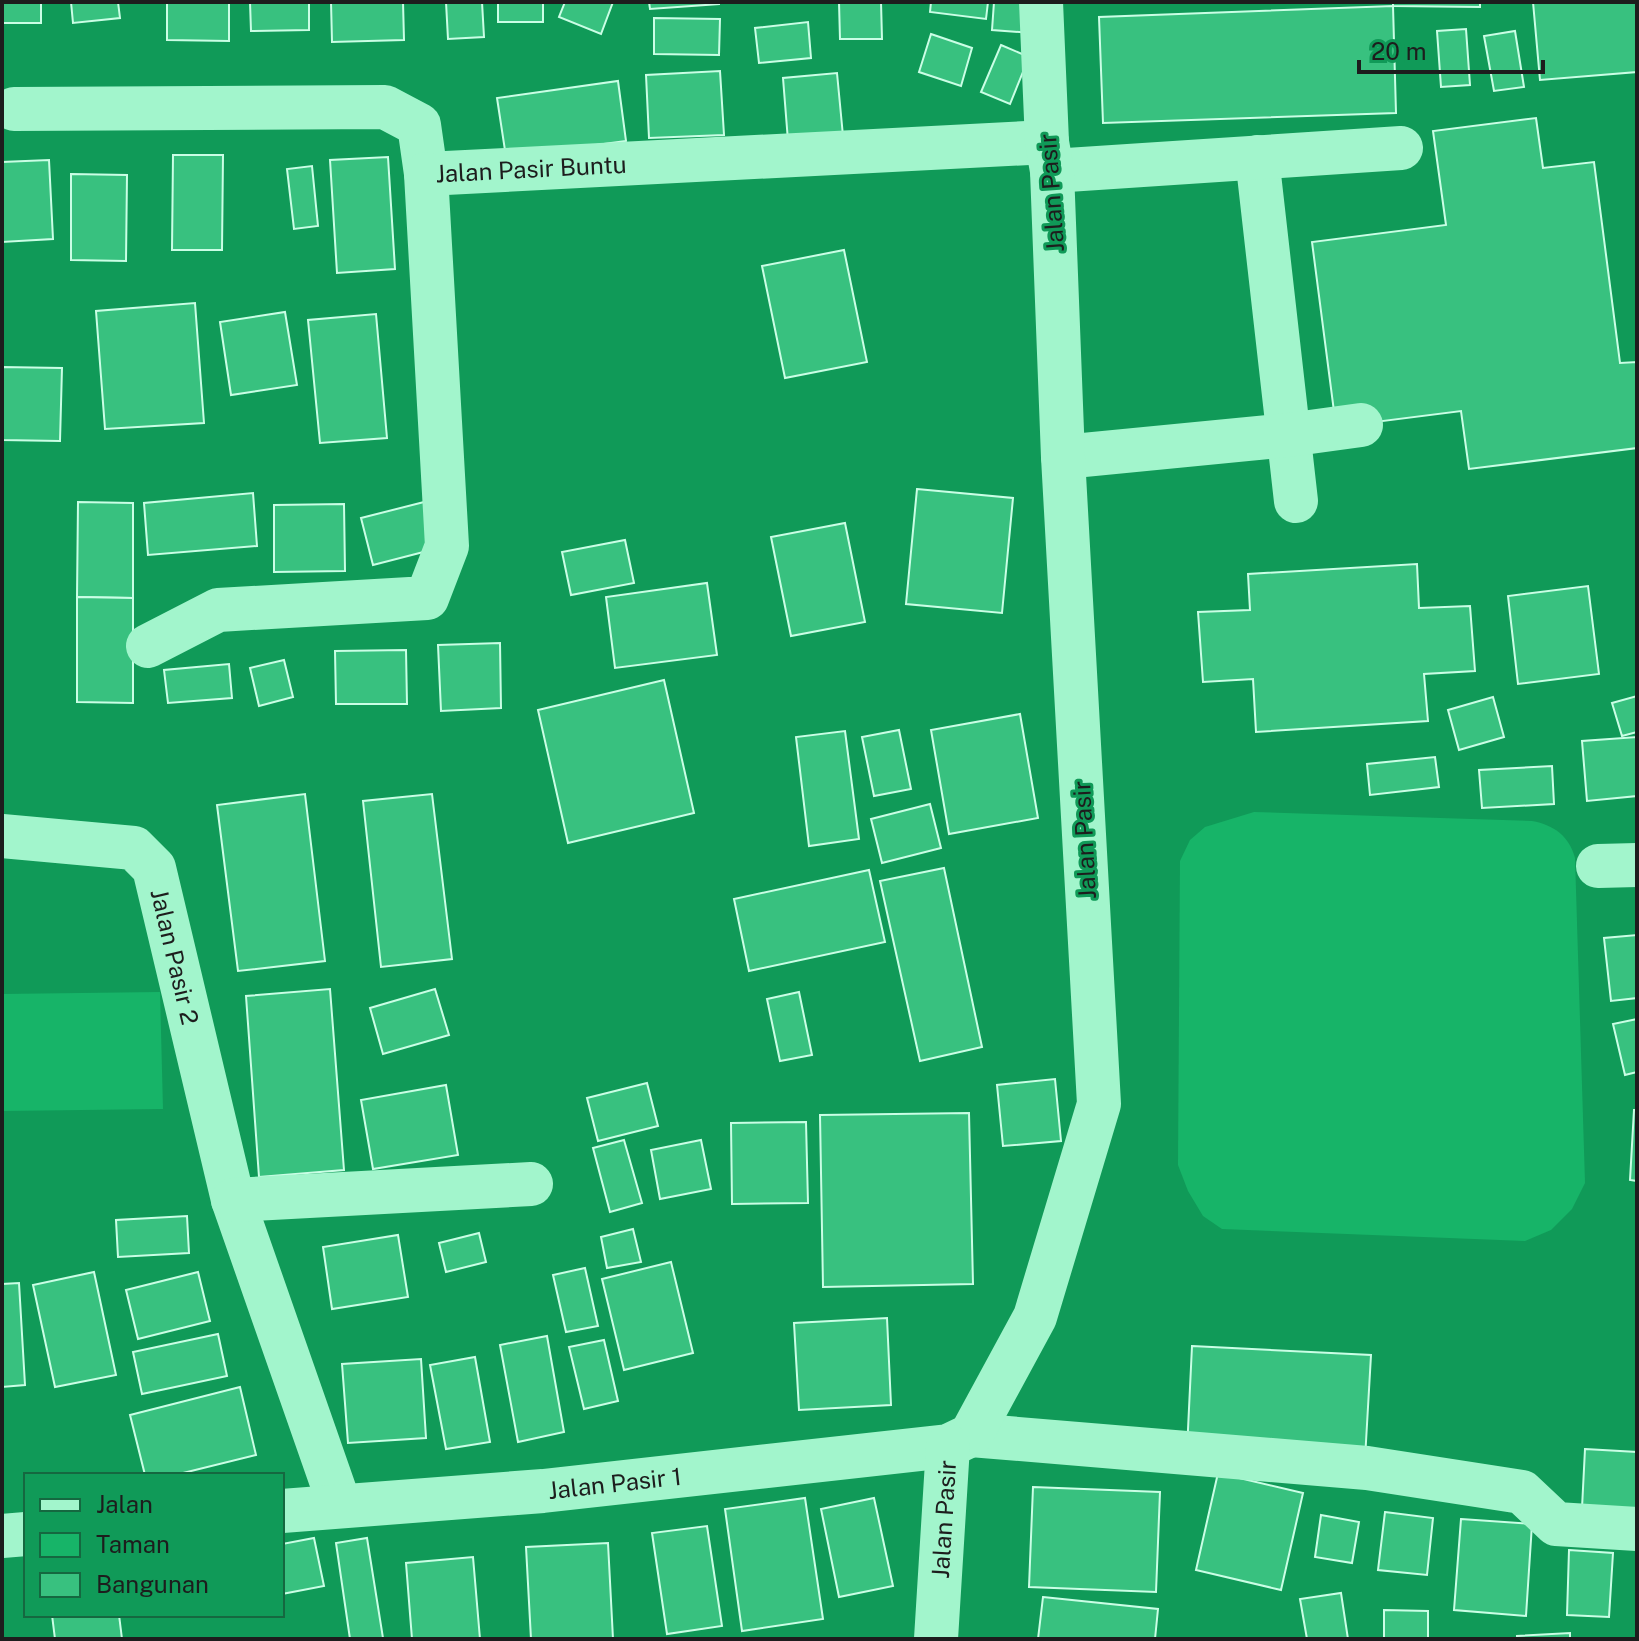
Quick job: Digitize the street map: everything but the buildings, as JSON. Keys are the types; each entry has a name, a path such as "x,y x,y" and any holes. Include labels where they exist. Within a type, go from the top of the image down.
{"street":[{"name":"Jalan Pasir","path":"936,1639 959,1440 1035,1317 1099,1104 1041,2"},
{"name":"Jalan Pasir Buntu","path":"14,109 385,107 419,125 426,174 1050,156 1257,157 1401,148"},
{"path":"1257,157 1296,501"},
{"path":"148,646 218,610 427,598 447,546 426,174"},
{"path":"1063,457 1361,425"},
{"name":"Jalan Pasir 2","path":"2,836 134,848 154,868 233,1200 340,1506"},
{"path":"233,1200 531,1184"},
{"name":"Jalan Pasir 1","path":"284,1511 543,1491 959,1440 1367,1468 1522,1492 1556,1524 1637,1529"},
{"path":"2,1536 24,1534"}],"green space":[{"path":"1254,812 1532,821 1547,825 1565,838 1575,858 1585,1183 1572,1209 1551,1230 1525,1241 1222,1229 1203,1216 1188,1191 1178,1165 1180,861 1190,840 1205,827"},
{"path":"160,992 163,1109 2,1111 2,994"}]}
